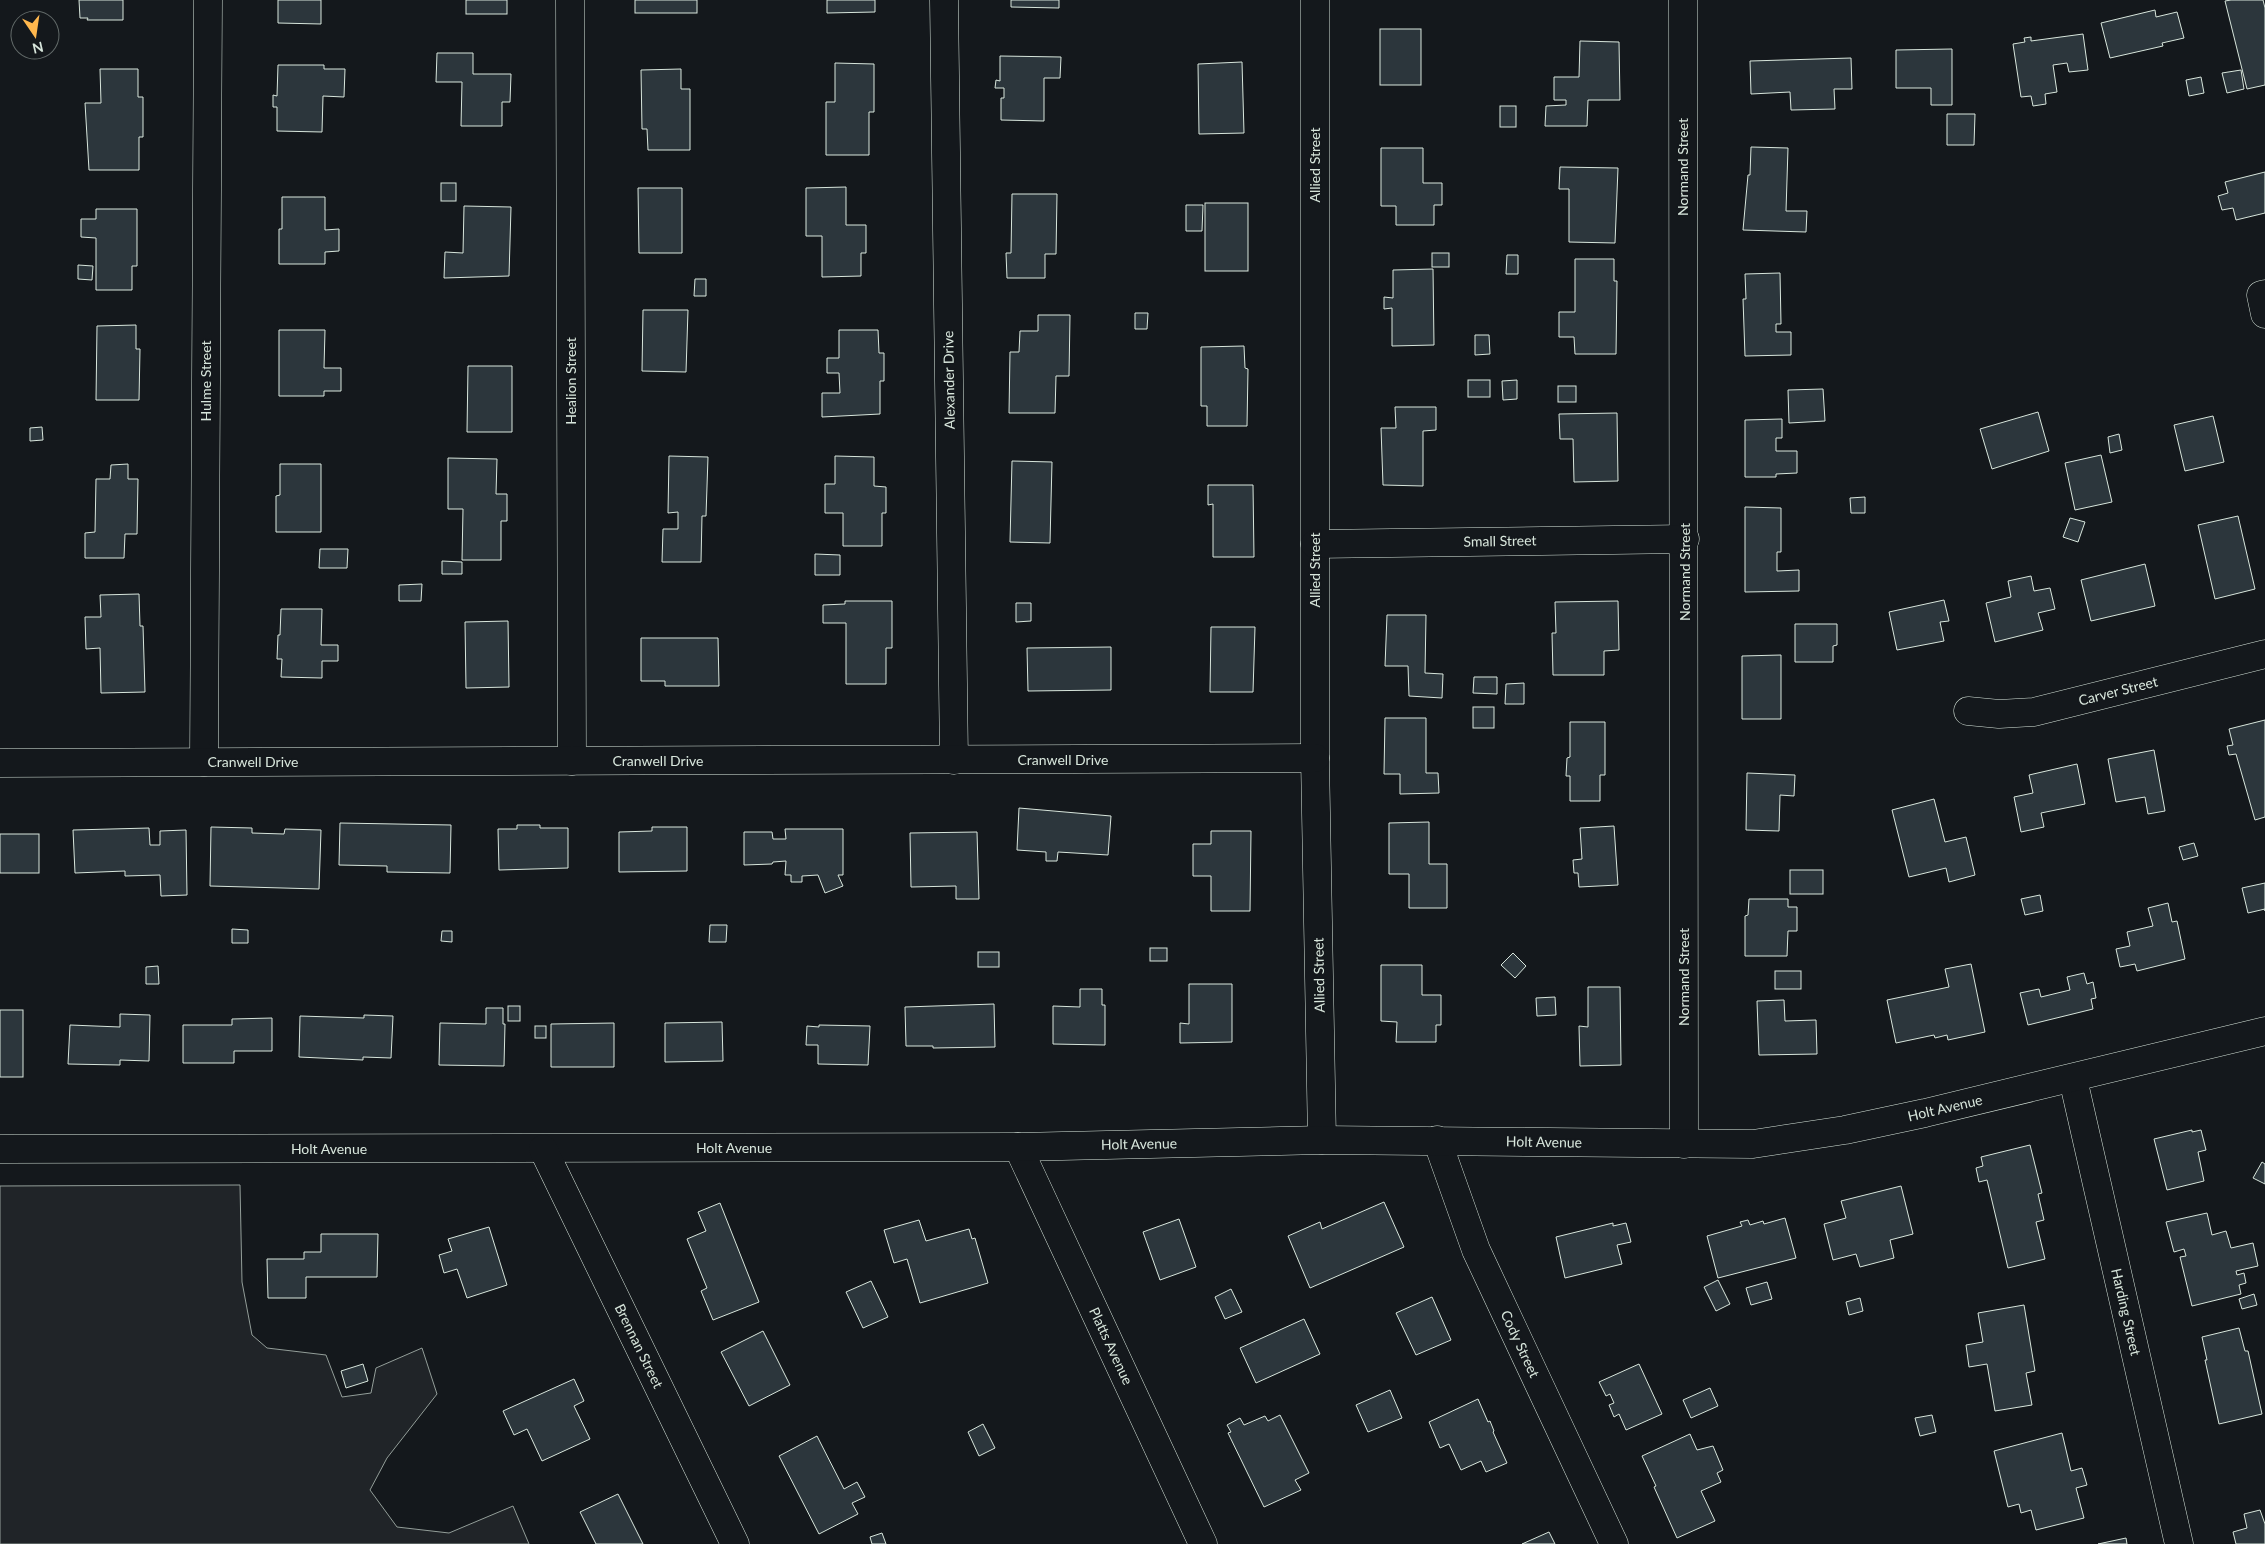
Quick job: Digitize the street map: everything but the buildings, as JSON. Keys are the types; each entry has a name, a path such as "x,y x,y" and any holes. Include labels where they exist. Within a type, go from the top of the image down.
{"street":[{"name":"Hulme Street","path":"204,762 208,0"},
{"name":"Healion Street","path":"570,0 572,761"},
{"name":"Alexander Drive","path":"944,0 954,760"},
{"name":"Allied Street","path":"1315,0 1316,758 1322,1140"},
{"name":"Normand Street","path":"1683,0 1685,539 1684,1144"},
{"name":"Small Street","path":"1315,544 1685,539"},
{"name":"Carver Street","path":"1968,711 1999,714 2034,712 2265,654"},
{"name":"Cranwell Drive","path":"0,763 1316,758"},
{"name":"Holt Avenue","path":"0,1149 1018,1147 1322,1140 1753,1144 1845,1130 2073,1079 2265,1031"},
{"name":"Harding Street","path":"2073,1079 2179,1544"},
{"name":"Cody Street","path":"1437,1140 1476,1250 1614,1544"},
{"name":"Platts Avenue","path":"1018,1147 1203,1544"},
{"name":"Brennan Street","path":"543,1149 735,1544"}],"shaded area":[{"path":"240,1185 242,1282 252,1335 267,1348 326,1355 342,1397 371,1393 376,1368 422,1348 437,1394 387,1458 370,1490 397,1527 449,1533 513,1506 529,1544 0,1544 0,1186"}]}
